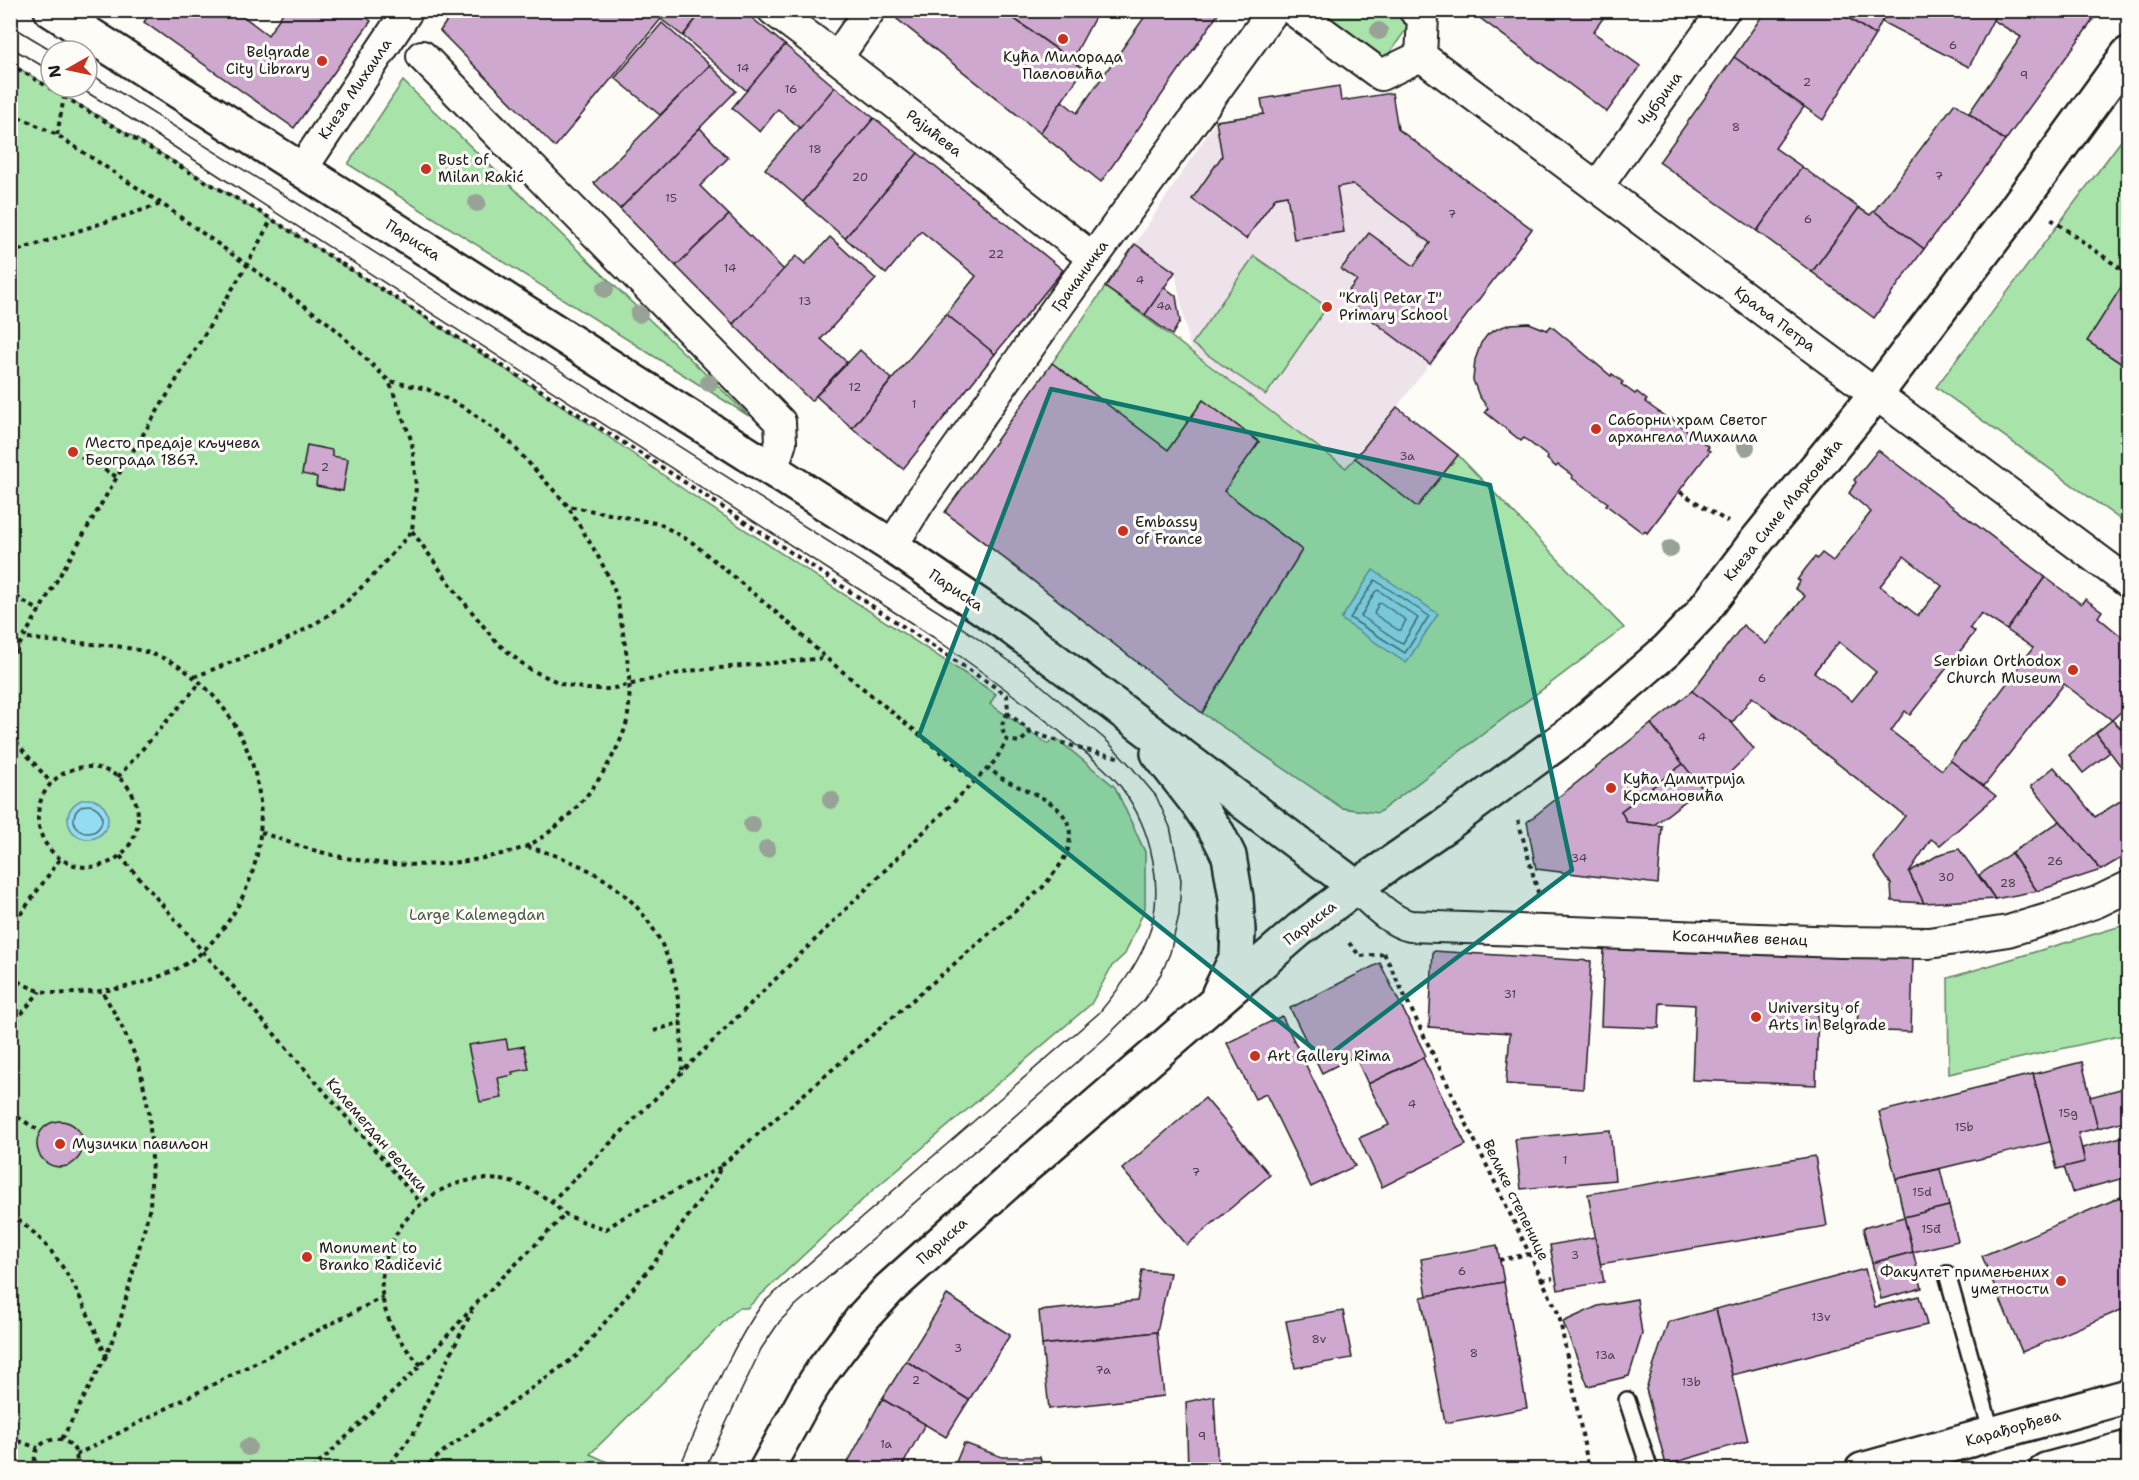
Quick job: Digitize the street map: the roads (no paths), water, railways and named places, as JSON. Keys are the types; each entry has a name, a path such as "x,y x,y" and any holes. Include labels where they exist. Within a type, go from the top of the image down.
{"street":[{"name":"Париска","path":"51,10 892,546 1012,628 1356,887 1299,930 1214,1002 889,1288 864,1316 823,1370 766,1470"},
{"name":"Кнеза Михаила","path":"302,169 408,10"},
{"name":"Рајићева","path":"773,10 1093,258"},
{"path":"837,58 870,10"},
{"name":"Грачаничка","path":"892,546 920,501 1061,302 1274,10"},
{"path":"1293,10 1382,75 1421,56 1423,17 1414,10"},
{"name":"Чубрина","path":"1597,187 1724,10"},
{"name":"Кнеза Симе Марковића","path":"1356,887 1446,825 1575,730 1667,650 1701,614 1754,544 1876,394 2004,226 2128,54"},
{"path":"422,56 780,422 781,442 772,471"},
{"name":"Краља Петра","path":"1421,56 2128,582"},
{"path":"1129,716 1197,803 1218,834 1228,856 1234,882 1238,931 1237,956 1214,1002"},
{"name":"Косанчићев венац","path":"1356,887 1386,913 1406,925 1840,942 1929,943 2008,931 2097,902 2128,887"},
{"name":"Карађорђева","path":"1862,1470 2128,1396"},
{"path":"2046,1470 2128,1448"}],"lane":[{"path":"1947,1274 1992,1434"},
{"path":"1627,1400 1650,1470"}],"water":[{"path":"1373,570 1438,614 1406,663 1341,619"},
{"path":"88,799 96,800 102,805 107,811 107,827 102,833 96,838 88,839 80,838 74,833 69,827 68,819 69,811 74,805 80,800"}],"tram line":[{"path":"10,25 39,43"},
{"path":"10,47 39,64"},
{"path":"99,79 947,617 1029,675 1107,741 1156,796 1170,827 1181,880 1179,915 1170,953 1162,972 1145,999 1104,1039 780,1321 761,1349 704,1470"},
{"path":"98,99 933,637 1020,700 1097,762 1121,787 1141,822 1153,861 1155,903 1146,942 1125,979 1099,1013 763,1303 727,1363 678,1470"}],"place":[{"name":"Кућа Милорада Павловића","path":"1063,39"},
{"name":"Belgrade City Library","path":"322,61"},
{"name":"Bust of Milan Rakić","path":"426,169"},
{"name":"\"Kralj Petar I\" Primary School","path":"1327,307"},
{"name":"Саборни храм Светог архангела Михаила","path":"1596,429"},
{"name":"Место предаје кључева Београда 1867.","path":"73,452"},
{"name":"Embassy of France","path":"1123,531"},
{"name":"Serbian Orthodox Church Museum","path":"2073,670"},
{"name":"Кућа Димитрија Крсмановића","path":"1611,788"},
{"name":"University of Arts in Belgrade","path":"1756,1017"},
{"name":"Art Gallery Rima","path":"1255,1056"},
{"name":"Музички павиљон","path":"60,1144"},
{"name":"Monument to Branko Radičević","path":"307,1257"},
{"name":"Факултет примењених уметности","path":"2061,1281"}],"park label":[{"name":"Large Kalemegdan","path":"477,915"}]}
